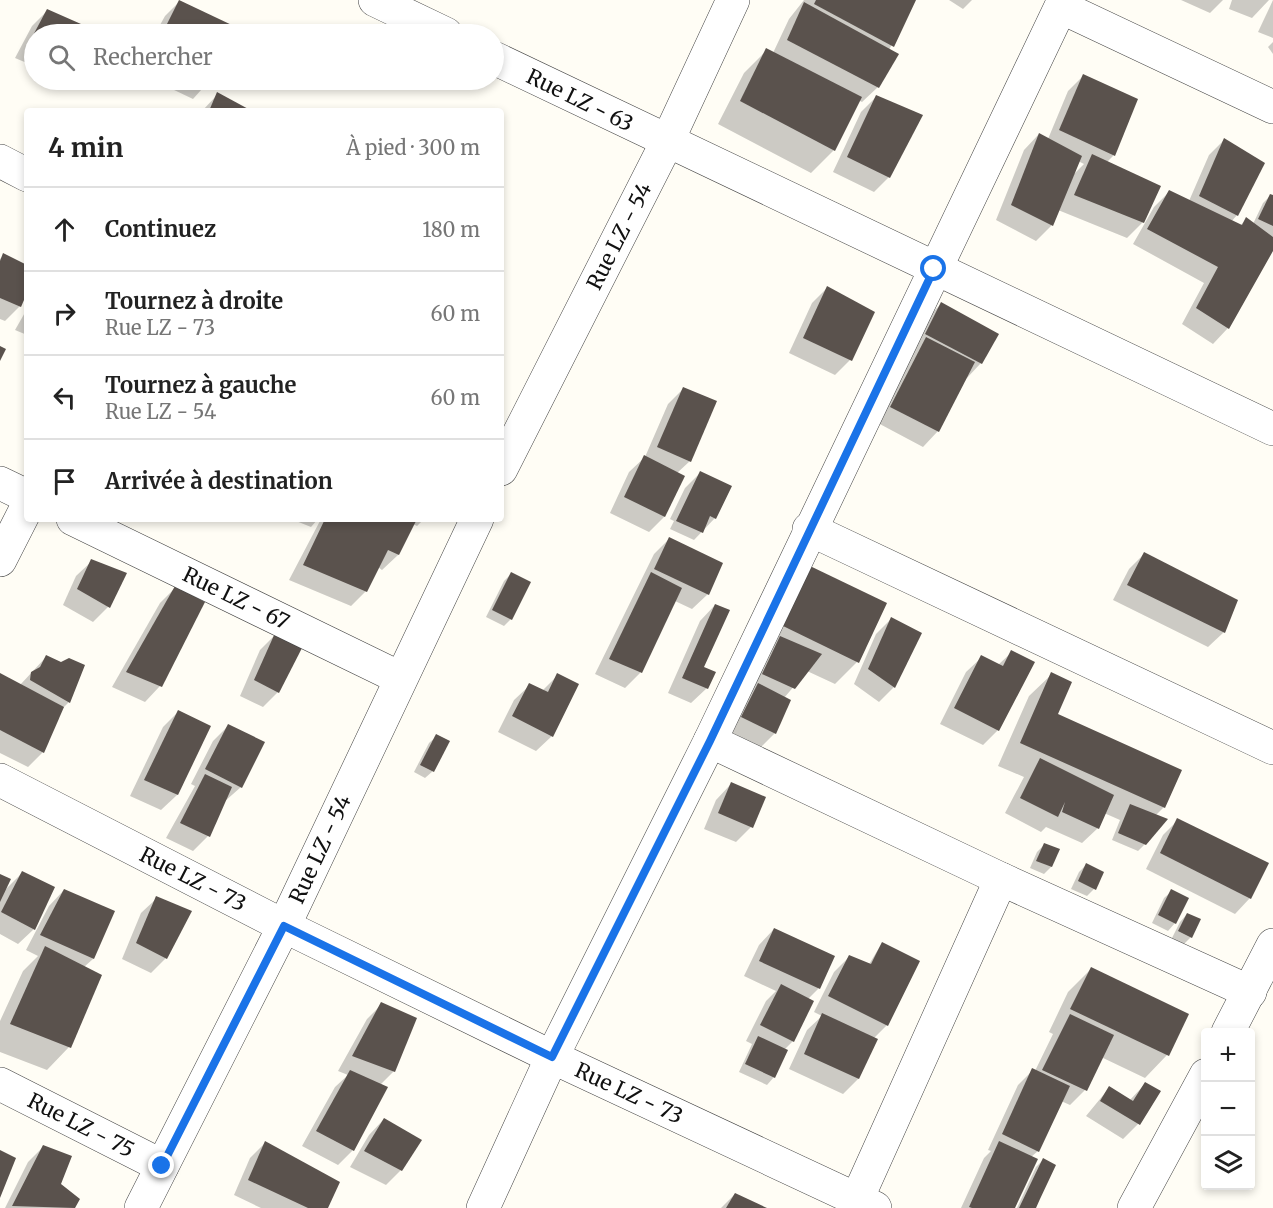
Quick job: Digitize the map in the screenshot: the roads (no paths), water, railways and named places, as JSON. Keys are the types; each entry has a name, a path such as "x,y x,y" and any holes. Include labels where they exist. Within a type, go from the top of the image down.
{"street":[{"path":"375,0 425,24"},
{"name":"Rue LZ - 54","path":"504,455 513,414 667,142 733,0"},
{"path":"483,1208 552,1057 710,741 809,529 1062,3 1273,107"},
{"name":"Rue LZ - 63","path":"504,63 1273,429"},
{"path":"0,161 24,173"},
{"path":"0,483 24,495"},
{"path":"0,560 24,513"},
{"name":"Rue LZ - 67","path":"79,522 400,678"},
{"name":"Rue LZ - 54","path":"141,1208 284,926 476,522"},
{"path":"809,529 1273,747"},
{"path":"710,741 1001,879 1250,992"},
{"name":"Rue LZ - 73","path":"0,780 284,926 862,1205"},
{"path":"862,1205 1001,879"},
{"path":"1230,1028 1273,945"},
{"path":"1134,1208 1202,1082"},
{"name":"Rue LZ - 75","path":"0,1084 162,1166"}]}
